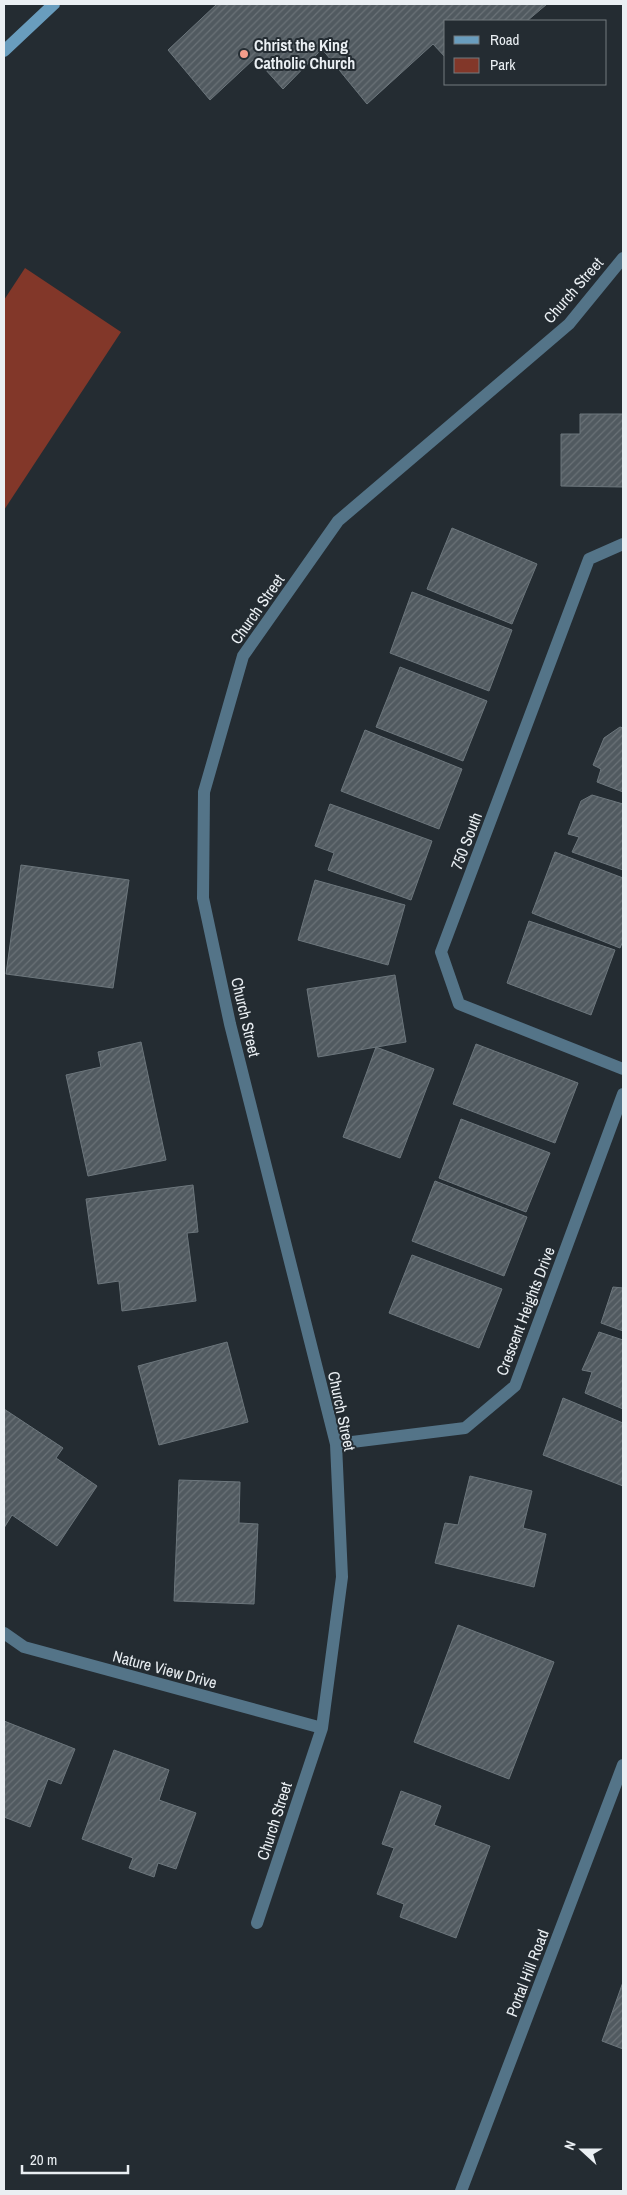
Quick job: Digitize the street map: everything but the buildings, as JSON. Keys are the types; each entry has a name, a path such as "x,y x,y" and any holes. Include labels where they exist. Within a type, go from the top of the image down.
{"main road":[{"path":"4,51 54,4"}],"street":[{"name":"Church Street","path":"257,1923 322,1728 342,1577 336,1444 230,1024 203,898 204,792 243,656 338,521 569,324 623,258"},
{"name":"750 South","path":"623,544 589,560 441,952 459,1004 623,1069"},
{"name":"Crescent Heights Drive","path":"336,1444 465,1428 516,1386 623,1094"},
{"name":"Nature View Drive","path":"4,1633 24,1647 322,1728"},
{"name":"Portal Hill Road","path":"461,2191 623,1765"}],"green space":[{"path":"25,268 121,332 4,510 4,300"}],"place":[{"name":"Christ the King Catholic Church","path":"244,54"}]}
